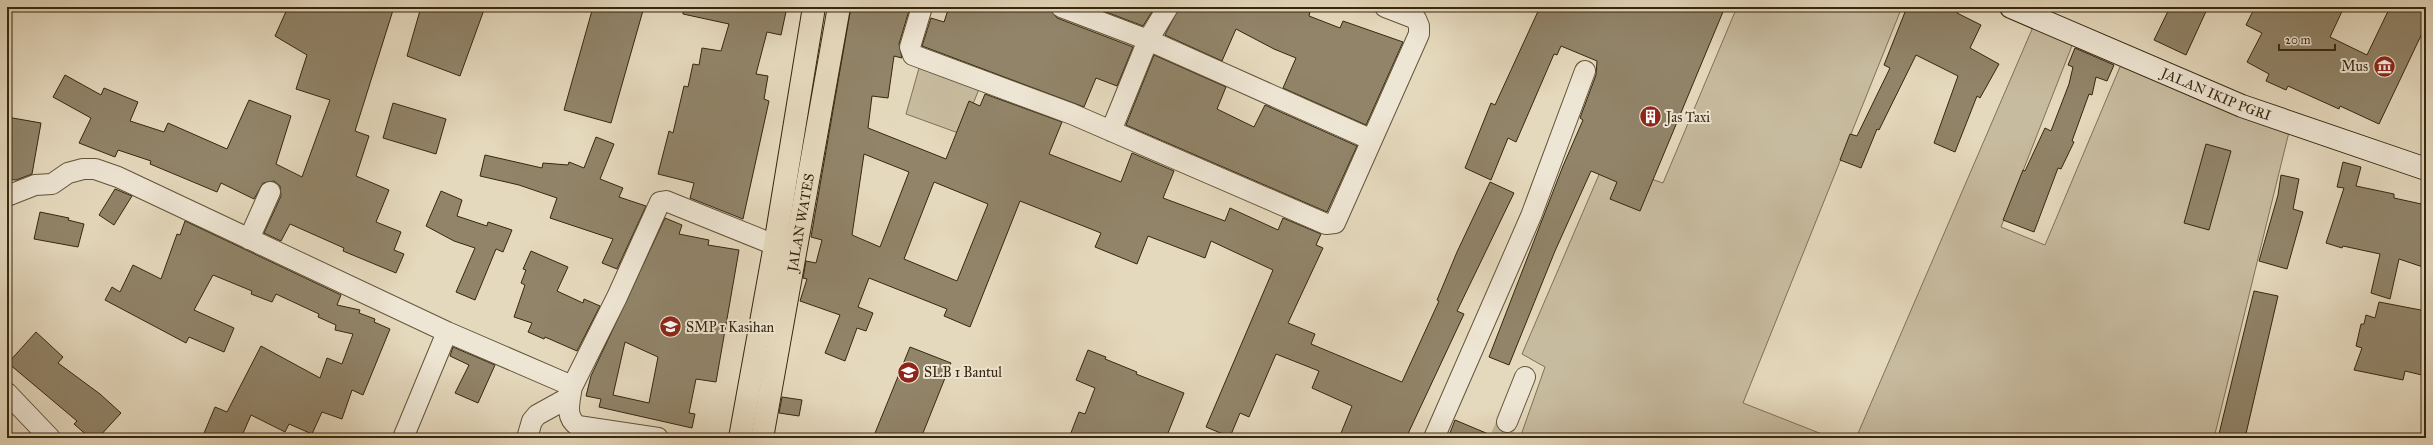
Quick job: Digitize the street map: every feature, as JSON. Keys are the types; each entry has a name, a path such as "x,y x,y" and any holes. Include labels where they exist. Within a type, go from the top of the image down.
{"main road":[{"name":"JALAN WATES","path":"740,438 775,245 814,7"},
{"name":"JALAN WATES","path":"762,438 839,7"},
{"name":"JALAN IKIP PGRI","path":"2011,7 2242,106 2426,169"}],"street":[{"path":"922,7 910,47 913,55 1072,114 1326,224 1335,222 1419,34 1419,26 1416,19 1385,7"},
{"path":"1060,7 1148,40 1372,140"},
{"path":"1111,131 1148,40 1168,7"},
{"path":"1434,438 1531,216 1585,71"},
{"path":"7,196 35,185 52,184 68,173 83,169 95,169 118,177 447,332 572,386"},
{"path":"250,239 270,192"},
{"path":"527,438 532,421 537,415 566,399 617,297 660,202 666,201 775,245"},
{"path":"403,438 447,332"},
{"path":"1507,422 1525,377"},
{"path":"572,386 569,411 572,422 578,426 658,438"},
{"path":"7,393 50,438"}],"shaded area":[{"path":"1737,7 1902,7 1743,403 1832,438 1520,438 1545,367 1522,354 1604,163 1663,183"},
{"path":"2036,20 2075,38 2001,227 2045,245 2125,55 2289,132 2214,438 1856,438"},
{"path":"927,40 989,64 961,134 906,114"}],"building":[{"path":"288,7 394,7 355,131 369,136 356,176 389,190 376,222 401,232 394,250 404,254 396,273 343,251 344,248 290,224 281,241 264,233 281,196 280,186 274,181 263,183 254,199 221,183 217,192 150,164 151,161 118,150 115,157 79,143 91,118 53,97 65,75 101,95 104,88 138,102 130,121 164,132 168,123 227,149 249,100 291,116 276,164 302,177 330,100 296,89 307,55 275,36"},
{"path":"421,7 485,7 460,76 407,56"},
{"path":"593,7 644,7 611,123 564,110"},
{"path":"683,7 787,7 781,35 767,32 756,74 768,76 764,99 769,101 743,219 690,198 694,183 658,174 669,131 673,133 684,86 688,87 693,64 699,65 702,48 721,51 729,24 683,14"},
{"path":"851,7 910,7 899,44 902,58 894,56 888,98 872,96 868,128 946,159 969,101 980,106 985,94 1062,122 1049,154 1121,182 1132,153 1174,171 1163,198 1225,221 1230,208 1278,230 1283,218 1321,234 1316,245 1323,248 1288,323 1315,334 1311,344 1402,382 1439,301 1437,300 1457,252 1490,182 1514,193 1457,311 1464,314 1406,438 1339,438 1352,406 1312,388 1319,371 1276,354 1249,417 1240,413 1230,437 1206,427 1273,270 1211,241 1205,258 1148,236 1137,264 1095,247 1101,233 1020,201 970,327 944,316 947,309 869,278 858,307 873,313 866,331 857,328 845,361 825,353 840,315 800,301 807,279 803,278 806,261 816,263 822,240 811,237","holes":["864,154 909,172 880,247 852,235","934,182 988,204 957,281 904,259"]},
{"path":"949,7 1045,7 1050,9 1057,18 1133,47 1117,86 1096,78 1084,107 922,46 931,18 944,22"},
{"path":"1093,7 1155,7 1143,26"},
{"path":"1179,7 1311,7 1309,16 1340,28 1343,21 1403,42 1366,125 1283,88 1296,58 1274,49 1236,29 1222,61 1165,35"},
{"path":"1540,7 1725,7 1640,211 1610,199 1617,182 1591,171 1555,251 1509,365 1489,357 1563,166 1583,120 1580,118 1596,75 1597,61 1561,46 1557,55 1554,54 1516,142 1508,138 1491,180 1465,168 1491,103 1495,105"},
{"path":"1907,7 1960,7 1957,13 1981,25 1970,48 1999,64 1980,98 1977,96 1955,152 1934,143 1958,76 1916,55 1879,130 1877,129 1861,168 1840,160 1850,134 1857,136 1890,68 1884,65"},
{"path":"2170,7 2208,7 2186,55 2154,40"},
{"path":"2255,7 2344,7 2330,37 2367,55 2390,7 2414,7 2426,13 2426,25 2379,124 2340,106 2339,109 2288,86 2286,90 2266,81 2269,74 2247,62 2262,33 2246,25"},
{"path":"2075,48 2114,65 2107,81 2096,77 2092,95 2089,94 2072,141 2074,142 2061,169 2058,168 2034,232 2003,220 2023,170 2025,171 2045,128 2051,131 2069,84 2073,67 2068,65"},
{"path":"1154,55 1226,87 1217,109 1254,127 1265,105 1357,146 1327,212 1126,125"},
{"path":"393,103 446,119 436,154 383,138"},
{"path":"7,117 41,123 32,174 16,180 7,179"},
{"path":"596,137 614,144 600,179 623,188 619,197 646,206 617,269 602,263 613,239 550,218 557,198 519,185 480,176 485,155 542,168 543,163 568,165 569,162 584,168"},
{"path":"2206,144 2231,151 2209,230 2184,223"},
{"path":"2343,162 2361,167 2356,186 2394,194 2394,198 2426,205 2426,268 2399,259 2390,299 2371,293 2380,254 2343,246 2342,248 2326,243 2344,188 2337,187"},
{"path":"2281,175 2299,179 2293,209 2303,212 2287,269 2259,261 2278,195"},
{"path":"115,189 132,196 114,225 99,215"},
{"path":"441,191 462,200 457,216 487,226 488,222 512,230 503,252 496,249 475,300 456,292 475,248 454,241 426,226"},
{"path":"40,212 69,218 68,220 84,224 78,247 34,239"},
{"name":"SMP 1 Kasihan","path":"665,218 682,225 679,234 709,240 708,245 739,250 716,382 696,379 689,413 695,414 692,428 599,407 601,399 586,396 591,376","holes":["625,342 658,357 649,403 613,395"]},
{"path":"185,221 341,295 337,305 360,310 359,313 375,319 374,322 390,329 363,395 352,390 342,419 322,412 312,434 289,424 285,432 251,415 241,438 202,438 215,407 227,412 261,346 320,378 327,358 342,364 353,334 335,330 336,325 318,317 319,314 276,294 272,302 251,294 252,291 213,275 194,310 234,328 224,352 189,337 186,343 105,300 112,287 120,292 133,265 161,279 177,234 180,235"},
{"path":"531,251 568,267 557,291 583,303 584,299 600,306 577,351 545,337 544,339 528,332 532,323 514,317 525,285 521,283 526,270 523,269"},
{"path":"2254,291 2278,296 2245,438 2218,438"},
{"path":"2379,302 2426,311 2426,376 2405,371 2403,380 2354,370 2362,348 2356,346 2361,324 2364,324 2366,315 2375,318"},
{"path":"36,332 63,357 58,363 100,394 121,413 98,438 90,438 74,424 77,421 8,363"},
{"path":"453,347 495,365 478,403 455,393 469,365 450,356"},
{"path":"910,347 951,363 921,438 873,438"},
{"path":"1088,350 1106,357 1105,359 1137,372 1136,374 1184,393 1166,438 1069,438 1079,412 1085,414 1095,388 1076,380"},
{"path":"782,397 802,400 799,416 779,413"},
{"path":"1455,420 1498,438 1448,438"}],"tunnel":[{"path":"1500,438 1507,422"}],"place":[{"name":"Mus","path":"2384,66"},
{"name":"Jas Taxi","path":"1650,117"},
{"name":"SMP 1 Kasihan","path":"670,327"},
{"name":"SLB 1 Bantul","path":"908,372"}]}
